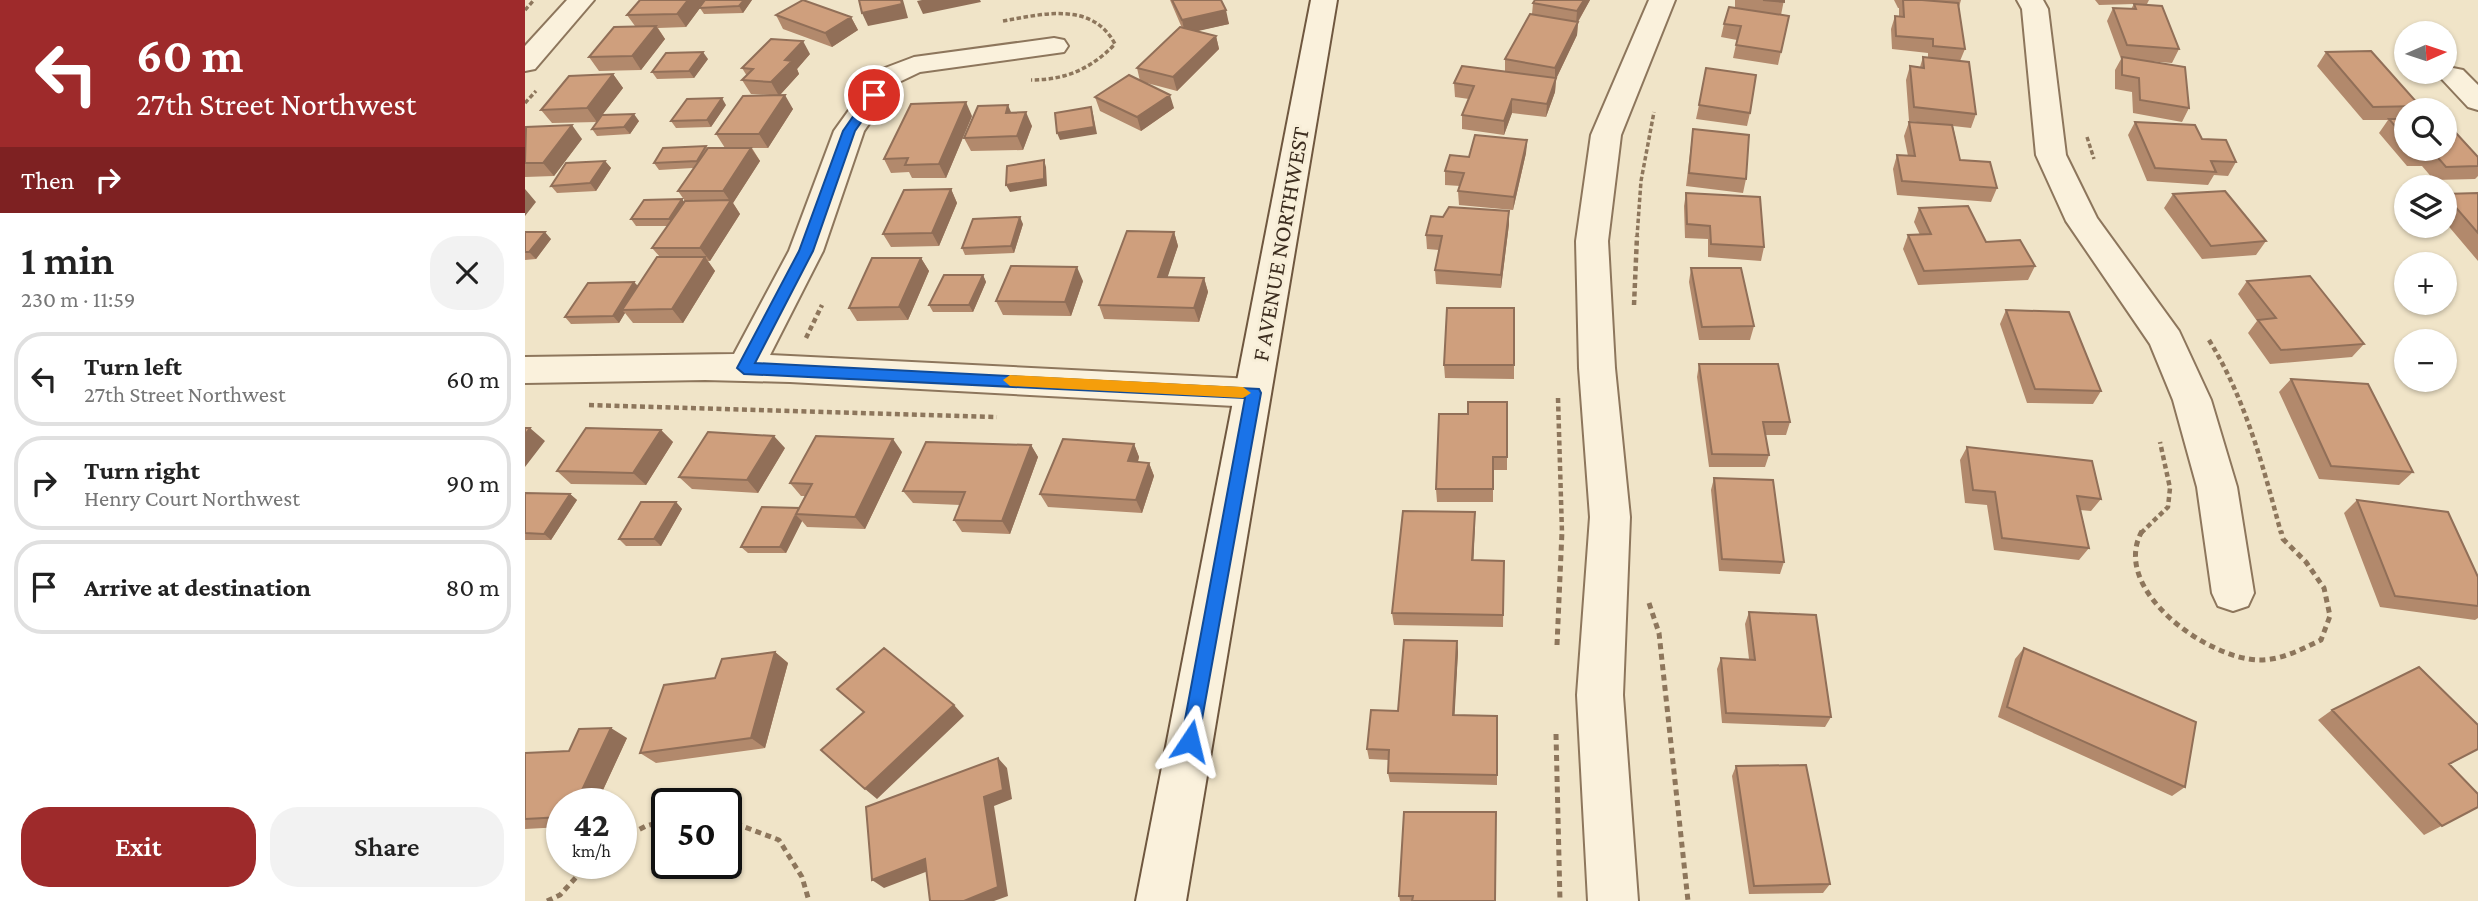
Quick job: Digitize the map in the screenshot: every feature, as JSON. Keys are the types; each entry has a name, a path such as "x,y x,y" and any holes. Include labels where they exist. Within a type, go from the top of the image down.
{"street":[{"path":"525,63 581,0"},
{"name":"F AVENUE NORTHWEST","path":"1161,901 1324,0"},
{"path":"1613,901 1600,695 1611,517 1597,369 1593,242 1606,135 1662,0"},
{"path":"2030,0 2036,20 2051,155 2082,221 2166,340 2192,400 2217,487 2233,593"},
{"path":"744,368 806,251 849,131 887,77 914,65 1054,46"},
{"path":"2457,80 2478,101"},
{"path":"525,370 744,368 1253,393"}],"path":[{"path":"525,10 534,0"},
{"path":"995,23 1048,14 1081,15 1097,20 1110,30 1115,44 1102,59 1080,72 1045,81 1023,79"},
{"path":"1633,310 1637,289 1637,221 1643,164 1655,110"},
{"path":"804,343 827,294"},
{"path":"581,405 1000,417"},
{"path":"1648,601 1659,633 1688,901"},
{"path":"742,826 779,840 802,877 809,901"},
{"path":"547,901 560,895 574,879"}],"building":[{"path":"640,0 688,0 677,14 627,15"},
{"path":"705,0 744,0 739,6 699,8"},
{"path":"803,0 851,17 825,33 776,15"},
{"path":"859,0 901,0 902,4 862,13"},
{"path":"1172,0 1221,0 1226,10 1182,20"},
{"path":"1535,0 1584,0 1577,11 1533,3"},
{"path":"1903,0 1958,3 1965,49 1933,46 1933,39 1896,36 1895,16 1904,17"},
{"path":"2134,4 2162,6 2179,49 2127,45 2113,8 2136,9"},
{"path":"1729,7 1789,16 1781,52 1736,45 1741,26 1724,24"},
{"path":"1530,14 1578,22 1555,68 1505,59"},
{"path":"656,26 632,56 589,57 614,27"},
{"path":"1180,27 1216,36 1173,77 1137,68"},
{"path":"771,39 803,41 785,60 792,61 771,82 742,80 753,69 742,68"},
{"path":"2371,51 2394,77 2394,84 2400,84 2413,98 2394,98 2394,107 2373,107 2326,52"},
{"path":"703,52 689,71 652,72 666,53"},
{"path":"1923,57 1969,62 1976,114 1914,107 1910,66 1924,68"},
{"path":"2122,57 2185,67 2189,108 2140,100 2139,78 2122,75"},
{"path":"1462,66 1556,78 1547,104 1512,99 1504,121 1462,115 1474,86 1454,83"},
{"path":"1706,68 1756,75 1750,113 1699,105"},
{"path":"613,74 587,108 541,110 569,76"},
{"path":"1129,75 1170,95 1137,117 1095,97"},
{"path":"785,95 759,134 716,134 743,96"},
{"path":"722,98 707,120 671,121 687,99"},
{"path":"966,102 939,164 905,165 908,158 884,159 911,104"},
{"path":"1008,105 1006,113 1026,112 1017,136 964,138 978,106"},
{"path":"1091,107 1094,127 1057,133 1055,113"},
{"path":"634,114 624,127 592,129 602,115"},
{"path":"1909,122 1952,125 1960,160 1990,162 1997,188 1902,181 1897,155 1915,156"},
{"path":"2135,122 2195,125 2202,139 2226,140 2236,162 2211,161 2216,172 2155,168"},
{"path":"572,125 543,163 525,163 526,127"},
{"path":"1693,129 1749,135 1746,179 1689,173"},
{"path":"2457,134 2478,157 2478,166 2446,167 2441,161 2457,161"},
{"path":"1475,135 1527,140 1514,197 1458,191 1464,173 1445,171 1450,155 1469,157"},
{"path":"706,146 697,161 654,163 663,148"},
{"path":"708,148 751,148 723,191 678,191"},
{"path":"1044,160 1044,179 1006,185 1007,166"},
{"path":"605,161 590,183 551,186 566,163"},
{"path":"951,189 932,233 883,234 904,190"},
{"path":"2225,191 2266,241 2211,246 2173,194"},
{"path":"1686,193 1760,197 1764,247 1711,244 1710,226 1687,224"},
{"path":"2478,193 2478,233 2457,209 2457,194"},
{"path":"682,199 669,219 631,219 644,200"},
{"path":"731,200 700,248 652,248 685,201"},
{"path":"1968,206 1986,242 2020,240 2035,266 1924,271 1908,235 1931,234 1919,208"},
{"path":"1449,207 1509,211 1501,275 1435,270 1442,236 1426,235 1431,216 1443,217"},
{"path":"1020,217 1011,246 962,248 973,219"},
{"path":"1127,231 1174,232 1158,277 1204,278 1194,308 1099,305"},
{"path":"525,232 545,232 529,252 525,252"},
{"path":"657,257 705,257 672,309 622,310"},
{"path":"872,258 921,258 899,307 849,308"},
{"path":"1011,266 1077,267 1065,302 996,301"},
{"path":"1691,268 1741,268 1754,326 1702,327"},
{"path":"944,275 983,275 969,305 929,305"},
{"path":"2310,276 2364,344 2281,350 2258,320 2276,318 2247,281"},
{"path":"634,282 613,316 565,317 588,283"},
{"path":"1447,308 1514,308 1514,365 1444,365"},
{"path":"2006,310 2069,312 2101,391 2035,389"},
{"path":"1699,364 1778,364 1790,422 1763,422 1769,455 1712,454"},
{"path":"2291,379 2368,384 2413,472 2331,466"},
{"path":"1468,402 1507,402 1507,457 1493,457 1493,489 1436,489 1439,414 1468,414"},
{"path":"586,428 661,430 633,473 557,471"},
{"path":"708,432 774,436 747,480 679,477"},
{"path":"816,436 893,439 855,517 796,514 812,484 790,483"},
{"path":"1063,439 1134,444 1128,461 1149,463 1136,500 1040,494"},
{"path":"926,442 1031,445 1002,521 954,520 965,492 903,491"},
{"path":"1967,447 2092,461 2101,499 2077,496 2089,548 2002,538 1995,492 1973,490"},
{"path":"1714,478 1773,480 1784,562 1722,559"},
{"path":"525,493 570,494 544,534 525,533"},
{"path":"2357,500 2448,512 2478,577 2478,606 2395,596"},
{"path":"641,502 676,502 654,539 619,539"},
{"path":"762,507 799,508 780,547 741,547"},
{"path":"1403,511 1475,512 1472,560 1504,561 1503,615 1392,613"},
{"path":"1749,612 1816,615 1831,717 1726,713 1721,658 1755,660"},
{"path":"1404,640 1457,641 1453,715 1497,716 1497,775 1388,773 1389,750 1367,749 1371,710 1398,711"},
{"path":"884,648 954,705 865,789 821,750 864,712 837,689"},
{"path":"2024,648 2196,722 2185,787 2007,707"},
{"path":"775,652 751,738 640,753 664,685 715,678 722,659"},
{"path":"2419,667 2478,725 2478,749 2449,764 2478,794 2478,807 2442,826 2332,710"},
{"path":"611,728 583,788 546,788 546,818 525,819 525,753 569,751 579,729"},
{"path":"998,758 1003,790 984,797 998,887 964,901 930,901 925,859 872,880 866,807"},
{"path":"1806,765 1830,884 1754,886 1736,766"},
{"path":"1404,812 1496,812 1495,901 1412,901 1413,896 1399,896"}],"slow traffic":[{"path":"1010,380 1243,393"}],"route":[{"path":"874,95 849,131 806,251 744,368 1253,393 1190,741"}]}
